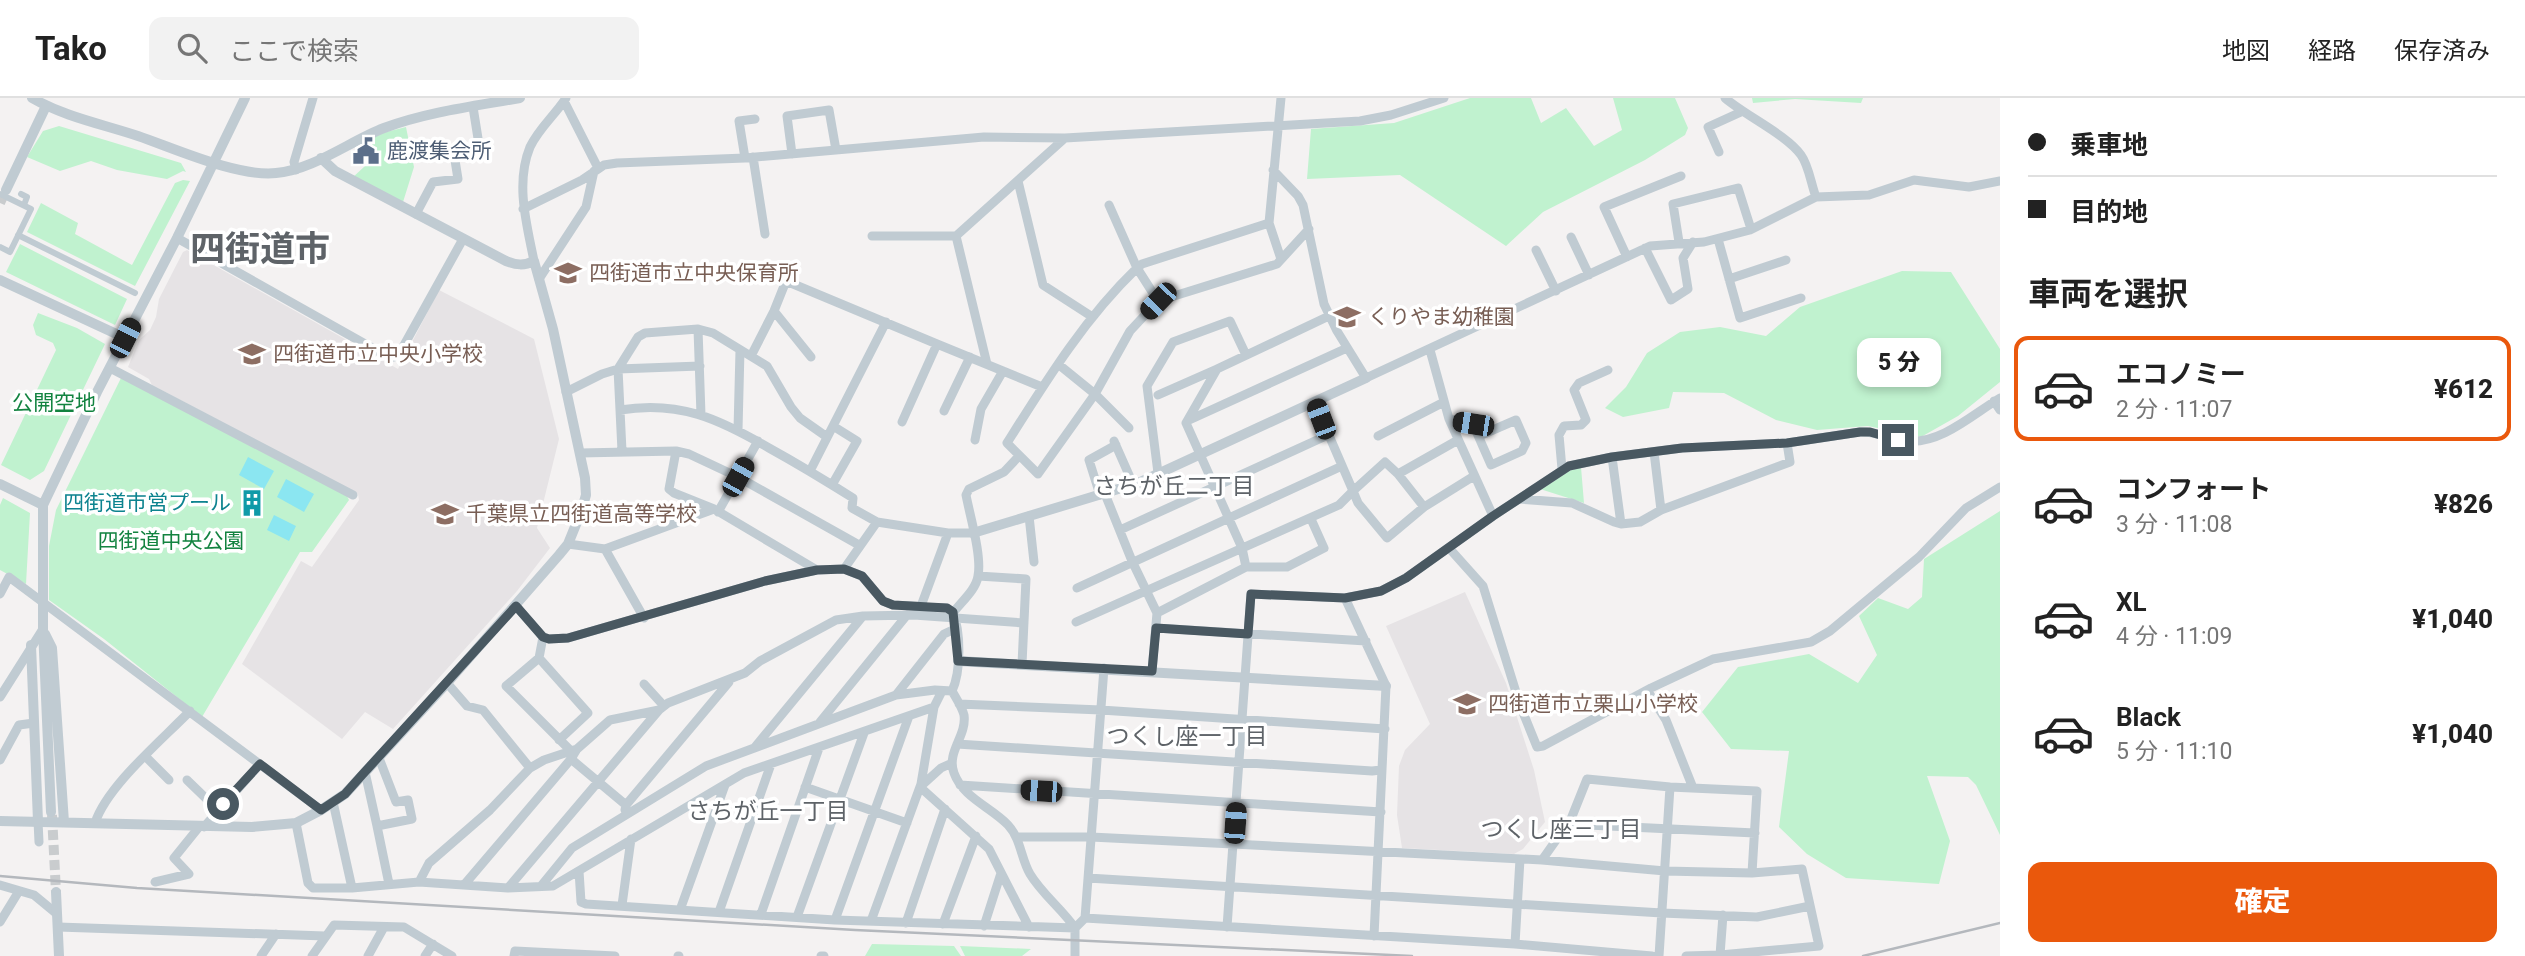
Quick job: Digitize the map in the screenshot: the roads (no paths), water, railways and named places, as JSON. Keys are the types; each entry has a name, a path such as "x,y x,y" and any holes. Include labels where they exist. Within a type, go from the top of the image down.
{"street":[{"path":"32,98 46,106 212,162 264,174 296,170 384,128 477,103 520,98"},
{"path":"51,812 43,629 43,505 245,98"},
{"path":"296,170 295,162 313,98"},
{"path":"1281,98 1269,223 1281,260"},
{"path":"523,209 582,180 596,170 617,163 749,158 984,137 1065,138 1360,121 1391,115 1444,98"},
{"path":"1725,98 1741,112 1790,143 1802,157 1816,197"},
{"path":"0,821 201,827 296,823 345,794 516,606 568,544 581,512 586,495 580,453 553,329 539,279 534,261 523,209 524,174 531,146 546,121 565,99 596,170 586,207 539,279"},
{"path":"416,214 433,182 458,179 454,154 480,151 477,103"},
{"path":"0,247 10,252 31,209 3,192 46,106"},
{"path":"792,154 787,116 829,110 836,150"},
{"path":"1719,152 1708,127 1741,112"},
{"path":"755,119 739,121 765,233"},
{"path":"872,236 956,236 1065,138"},
{"path":"321,158 335,171 515,265 526,265 534,261"},
{"path":"1273,170 1298,196 1309,229 1324,304 1366,378"},
{"path":"1627,257 1604,207 1681,176"},
{"path":"620,410 653,406 701,415 738,430 810,471 853,498 852,508 877,522 948,533 972,533 1133,484 1644,248 1718,239 1751,229 1816,197 1869,195 1914,180 1969,187 2000,181"},
{"path":"1018,181 1043,285 1091,316"},
{"path":"1679,242 1673,205 1738,188 1751,229"},
{"path":"21,194 27,197 24,205"},
{"path":"1109,205 1137,268 1158,301"},
{"path":"1269,223 1142,264 1137,268 1091,316 1007,443 1038,474 1095,394 1130,331 1158,301 1277,264 1309,229"},
{"path":"18,235 135,293"},
{"path":"956,236 987,364"},
{"path":"1570,237 1589,275"},
{"path":"177,238 390,358 398,356 463,239"},
{"path":"1718,239 1740,318 1801,298"},
{"path":"1644,248 1671,300 1688,289 1684,258 1693,242"},
{"path":"1536,250 1556,290"},
{"path":"1729,279 1786,260"},
{"path":"0,280 125,338"},
{"path":"751,356 786,281 1042,387"},
{"path":"774,311 811,357"},
{"path":"1158,395 1329,316"},
{"path":"1158,473 1147,386 1168,348 1173,342 1230,321 1246,355"},
{"path":"810,471 886,322"},
{"path":"622,452 618,369 638,337 645,332 698,329 713,333 767,366 800,418 827,437"},
{"path":"698,329 701,415"},
{"path":"902,422 937,344"},
{"path":"1187,421 1347,348"},
{"path":"738,430 740,349"},
{"path":"1430,349 1449,419 1493,516"},
{"path":"944,411 970,357"},
{"path":"1058,364 1095,394 1129,428"},
{"path":"566,393 602,374 618,369 699,366"},
{"path":"110,368 353,495"},
{"path":"1187,421 1217,369"},
{"path":"1562,470 1559,435 1564,426 1581,425 1586,420 1574,390 1579,383 1608,370"},
{"path":"975,440 981,409 1003,371"},
{"path":"1227,927 1251,594 1345,598 1389,588 1569,466 1654,452 1787,443 1860,432 1905,441 1931,440 1997,399 2000,410"},
{"path":"1315,402 1358,503 1387,538 1424,507 1474,476"},
{"path":"1378,436 1444,402"},
{"path":"1449,419 1473,424 1491,465 1522,451 1526,443 1516,420 1479,436"},
{"path":"1187,421 1242,548 1246,567"},
{"path":"832,485 856,441 833,426"},
{"path":"1120,530 1328,435"},
{"path":"1398,474 1458,440"},
{"path":"568,544 605,549 716,511 758,441"},
{"path":"1133,484 1115,443 1088,460 1157,613 1152,671"},
{"path":"1519,499 1572,503 1621,524 1640,522 1661,510 1790,462 1787,443"},
{"path":"580,453 676,451 689,454 738,477 859,545"},
{"path":"676,451 669,489 674,494 716,511 817,570"},
{"path":"1654,452 1661,510"},
{"path":"896,695 955,620 978,576 976,540 972,533 966,495 969,489 1003,472 1019,456"},
{"path":"1612,457 1621,524"},
{"path":"1076,622 1311,520 1339,505 1385,462 1424,507"},
{"path":"1077,588 1342,466"},
{"path":"0,484 43,505"},
{"path":"1449,548 1483,586 1520,705 1537,747 1713,659 1811,642 1830,631 1919,557 1966,508 2000,487"},
{"path":"1029,516 1034,562"},
{"path":"1157,613 1246,567 1287,567 1324,548 1311,520"},
{"path":"844,569 877,522"},
{"path":"921,606 948,533"},
{"path":"605,549 644,618"},
{"path":"516,606 543,637 568,638 765,581 817,570 844,569 862,576 883,601 893,605 947,608 955,620 958,679 934,707 920,787 871,922"},
{"path":"978,576 1026,579 1022,664"},
{"path":"0,594 9,577 321,810"},
{"path":"1345,598 1386,686 1374,936"},
{"path":"464,885 573,753 610,720 662,708 730,680 836,620 907,615 1024,623"},
{"path":"819,724 907,615"},
{"path":"754,748 863,616"},
{"path":"1156,628 1366,640"},
{"path":"0,697 43,629"},
{"path":"43,629 52,648 64,822"},
{"path":"543,637 539,658 506,686 599,783 626,805"},
{"path":"31,645 39,842"},
{"path":"539,658 588,713 559,740"},
{"path":"958,661 1386,686"},
{"path":"579,871 581,902 871,922 1075,928 1085,918 1104,668"},
{"path":"624,816 626,805 730,680"},
{"path":"447,683 467,706 483,710 530,768"},
{"path":"644,684 662,708"},
{"path":"1647,690 1666,720 1693,788"},
{"path":"541,886 572,848 706,766 896,695 947,691 964,714 964,725 951,763 960,785 1007,824 1016,837 1031,877 1075,928 1075,956"},
{"path":"959,704 1101,710 1385,729"},
{"path":"296,823 308,883 313,887 352,888 419,882 508,888 553,886 744,773 934,707"},
{"path":"508,888 662,708"},
{"path":"95,823 100,808 120,782 190,711"},
{"path":"835,920 909,716"},
{"path":"0,760 19,725 34,723"},
{"path":"797,917 864,733"},
{"path":"957,744 1381,770"},
{"path":"761,914 819,748"},
{"path":"419,882 429,863 490,810 530,768 544,760 573,753"},
{"path":"146,757 169,780"},
{"path":"377,827 412,819 408,800 396,802 379,758"},
{"path":"920,787 941,768 951,763"},
{"path":"155,882 189,874 174,858 260,764"},
{"path":"719,912 771,764"},
{"path":"365,772 389,884"},
{"path":"1542,860 1567,824 1587,779 1757,792 1752,873"},
{"path":"187,780 218,810"},
{"path":"680,910 725,785"},
{"path":"960,785 1381,812"},
{"path":"920,787 989,849 1029,927"},
{"path":"1659,956 1670,787"},
{"path":"806,788 907,823"},
{"path":"333,802 352,888"},
{"path":"906,923 945,809"},
{"path":"1567,824 1755,833"},
{"path":"943,924 976,836"},
{"path":"1016,837 1091,837 1542,860 1665,871 1752,873 1802,869 1819,946 1686,956"},
{"path":"622,905 631,839"},
{"path":"1515,944 1520,859"},
{"path":"984,926 1001,873"},
{"path":"1088,878 1518,906 1757,917 1810,906"},
{"path":"0,885 34,895 57,914"},
{"path":"0,922 19,891"},
{"path":"56,892 59,956"},
{"path":"1720,955 1723,915"},
{"path":"1085,918 1515,944 1652,956"},
{"path":"312,956 334,925 404,927 452,956"},
{"path":"58,927 325,936"},
{"path":"368,956 384,927"},
{"path":"261,956 276,934"},
{"path":"425,956 433,944"},
{"path":"514,956 514,951 615,956"}],"water":[{"path":"248,457 274,471 264,489 239,475"},
{"path":"286,479 314,494 304,512 277,497"},
{"path":"274,515 296,526 289,541 267,530"}],"tunnel":[{"path":"0,203 6,190"},
{"path":"52,815 56,892"}],"railway":[{"path":"0,876 137,888 855,930 1412,956"},
{"path":"1863,956 2000,923"}],"place":[{"name":"鹿渡集会所","path":"366,151"},
{"name":"四街道市立中央保育所","path":"568,273"},
{"name":"くりやま幼稚園","path":"1347,317"},
{"name":"四街道市立中央小学校","path":"252,354"},
{"name":"四街道市営プール","path":"252,503"},
{"name":"千葉県立四街道高等学校","path":"445,514"},
{"name":"四街道市立栗山小学校","path":"1467,704"}],"district":[{"name":"四街道市","path":"260,249"},
{"name":"さちが丘二丁目","path":"1174,486"},
{"name":"つくし座一丁目","path":"1187,736"},
{"name":"さちが丘一丁目","path":"768,811"},
{"name":"つくし座三丁目","path":"1561,829"}],"park label":[{"name":"公開空地","path":"54,403"},
{"name":"四街道中央公園","path":"171,541"}]}
